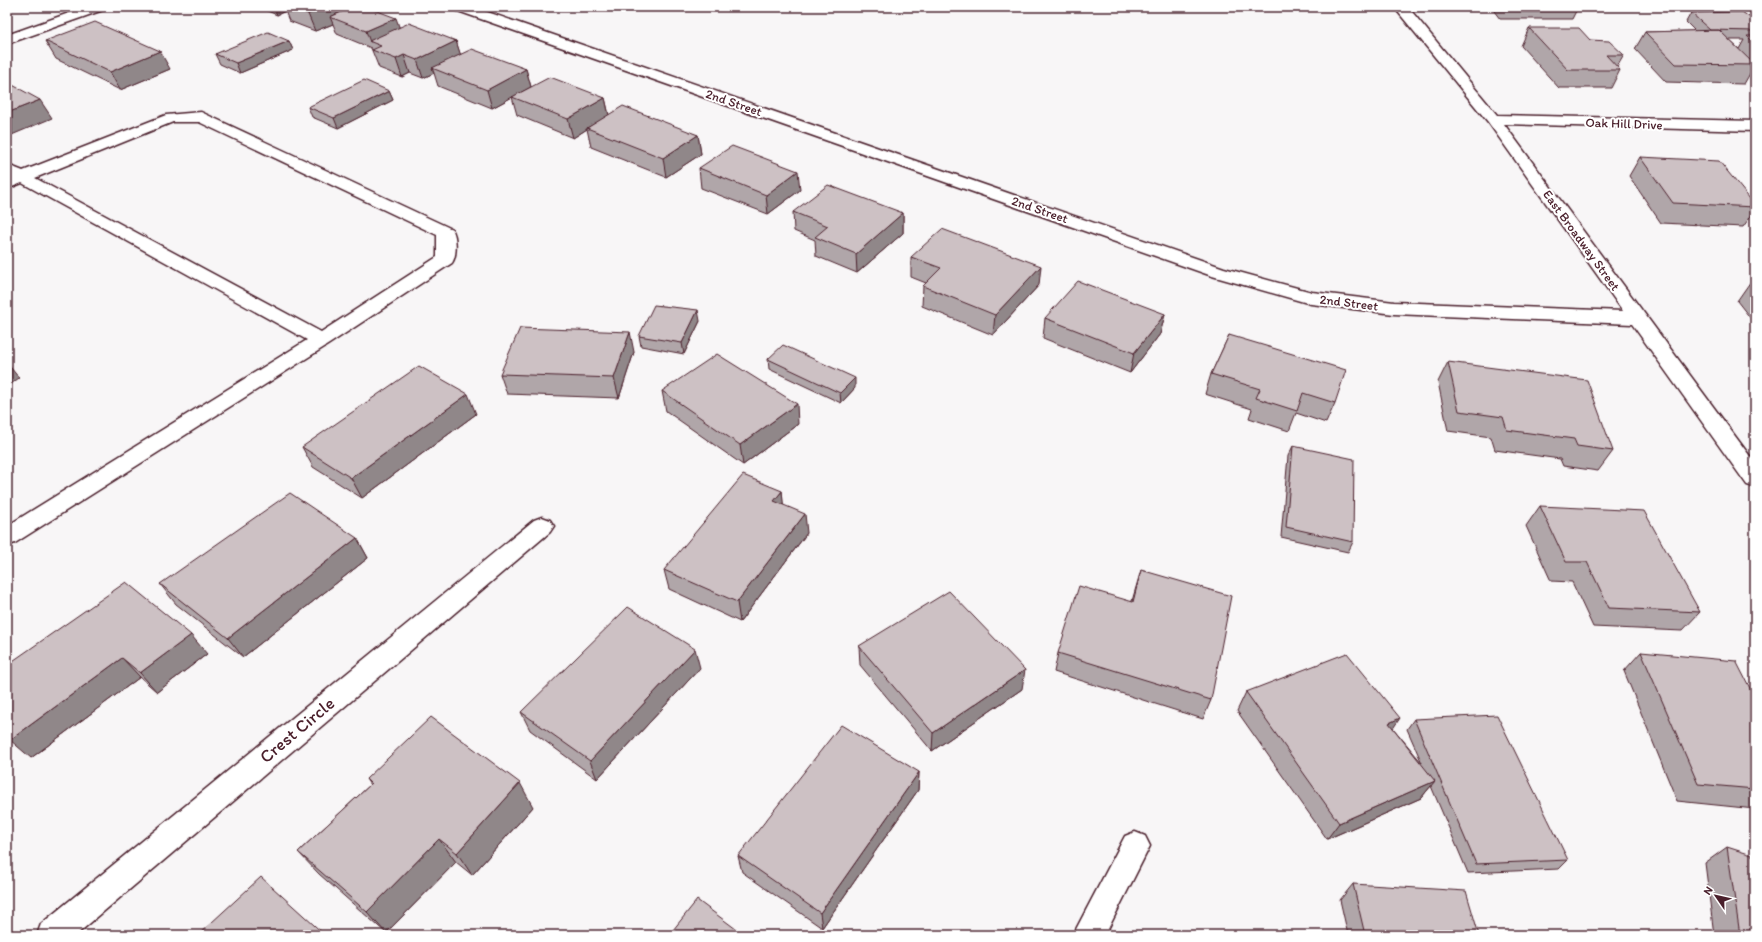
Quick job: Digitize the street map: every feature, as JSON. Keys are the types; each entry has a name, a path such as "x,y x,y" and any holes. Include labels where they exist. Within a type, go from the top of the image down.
{"street":[{"path":"7,40 98,7"},
{"name":"2nd Street","path":"460,7 1218,272 1311,298 1394,308 1638,318"},
{"name":"East Broadway Street","path":"1400,7 1492,119 1638,318 1745,454 1755,479"},
{"path":"7,537 322,340 446,259 446,233 201,117 172,118 12,177"},
{"name":"Oak Hill Drive","path":"1492,119 1755,126"},
{"path":"12,177 322,340"},
{"name":"Crest Circle","path":"52,935 542,526"},
{"path":"1088,935 1135,846"}],"building":[{"path":"290,7 324,7 308,14"},
{"path":"353,7 367,7 396,18 366,31 330,17"},
{"path":"1742,12 1755,21 1755,31 1710,30 1691,13"},
{"path":"95,22 160,51 110,72 45,41"},
{"path":"409,23 456,41 417,60 404,55 396,59 372,50 381,46 369,41"},
{"path":"1529,28 1579,28 1590,40 1609,41 1624,55 1606,55 1620,70 1568,70"},
{"path":"1719,30 1755,65 1676,64 1645,32"},
{"path":"268,32 289,41 236,63 215,54"},
{"path":"1747,36 1755,36 1755,44"},
{"path":"472,49 526,69 487,90 432,68"},
{"path":"550,77 605,98 568,119 512,97"},
{"path":"364,80 389,91 334,118 308,107"},
{"path":"7,82 40,100 7,113"},
{"path":"623,106 698,135 663,158 587,128"},
{"path":"732,146 798,171 766,195 699,168"},
{"path":"1640,157 1719,161 1755,205 1755,207 1673,203"},
{"path":"828,185 903,213 856,254 815,237 828,226 793,212"},
{"path":"942,229 1041,266 995,315 923,286 941,268 911,257"},
{"path":"1078,281 1165,314 1134,353 1045,318"},
{"path":"654,305 698,310 682,343 639,336"},
{"path":"520,328 630,332 614,378 500,374"},
{"path":"1229,335 1346,370 1335,403 1303,393 1297,411 1256,398 1260,389 1211,374"},
{"path":"783,345 855,378 840,393 768,359"},
{"path":"717,354 797,404 740,445 662,391"},
{"path":"1448,362 1587,380 1613,451 1577,446 1574,439 1507,430 1503,417 1459,411"},
{"path":"419,366 468,394 351,478 302,447"},
{"path":"1293,446 1354,459 1353,542 1286,527"},
{"path":"743,475 782,491 774,501 805,514 737,602 664,570"},
{"path":"290,493 357,538 228,638 160,584"},
{"path":"1540,506 1644,511 1700,612 1609,608 1587,562 1566,562"},
{"path":"1141,570 1231,596 1211,700 1058,653 1079,586 1133,602"},
{"path":"126,582 191,635 140,673 122,658 10,740 7,738 7,665"},
{"path":"949,591 1025,670 933,733 859,646"},
{"path":"628,607 695,649 590,761 521,712"},
{"path":"1641,652 1736,661 1755,698 1755,789 1698,784"},
{"path":"1347,653 1400,718 1389,723 1435,781 1339,823 1246,692"},
{"path":"1497,715 1568,860 1476,864 1414,719"},
{"path":"431,717 520,783 457,853 439,839 367,912 298,852 371,784 366,779"},
{"path":"841,725 919,772 820,913 738,856"},
{"path":"1727,847 1755,856 1755,935 1740,935"},
{"path":"261,877 325,935 198,935"},
{"path":"1353,884 1466,891 1479,935 1365,935"},
{"path":"697,900 744,935 669,935"}]}
